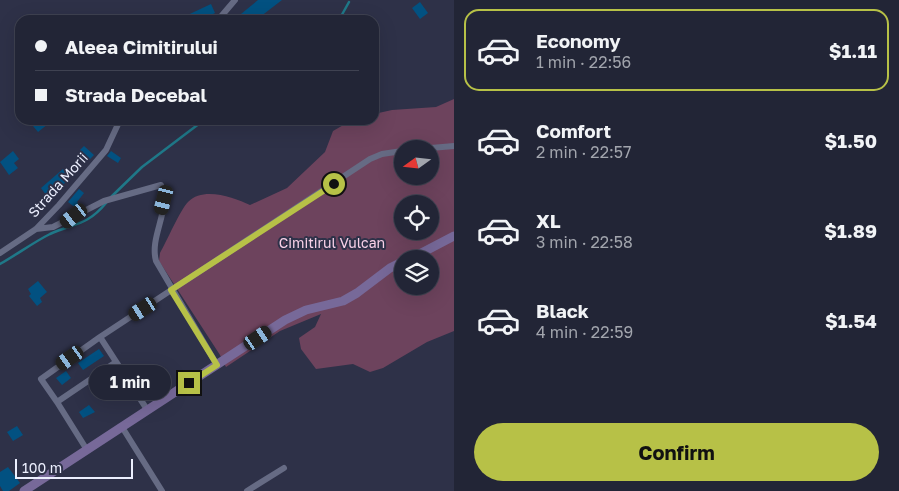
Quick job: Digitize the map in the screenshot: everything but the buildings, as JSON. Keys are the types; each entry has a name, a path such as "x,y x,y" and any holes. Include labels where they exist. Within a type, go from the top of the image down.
{"street":[{"path":"222,15 235,0"},
{"name":"Strada Morii","path":"0,253 36,229 59,206 106,150 118,125"},
{"path":"439,147 454,146"},
{"path":"87,450 41,379 100,337 370,159 382,154 394,152"},
{"path":"36,229 65,223 74,216 104,201 161,185 164,200 154,255 158,267 171,290 217,365"},
{"path":"427,250 454,236"},
{"path":"24,491 285,320 306,310 343,300 357,293 394,266"},
{"path":"100,337 148,411"},
{"path":"57,402 116,362"},
{"path":"122,427 162,491"},
{"path":"247,491 284,468"}],"green space":[{"name":"Cimitirul Vulcan","path":"454,99 454,331 427,342 383,368 370,372 353,364 316,369 301,349 299,338 315,327 321,314 280,331 226,367 159,261 160,253 177,218 188,202 202,195 219,195 250,205 287,188 325,152 333,131 343,125 379,125 379,113 392,110 436,107"}],"waterway":[{"path":"342,15 349,2"},
{"path":"111,197 142,167 197,125"},
{"path":"0,264 50,234 93,216 106,203"}],"route":[{"path":"189,383 217,365 171,290 334,184"}]}
